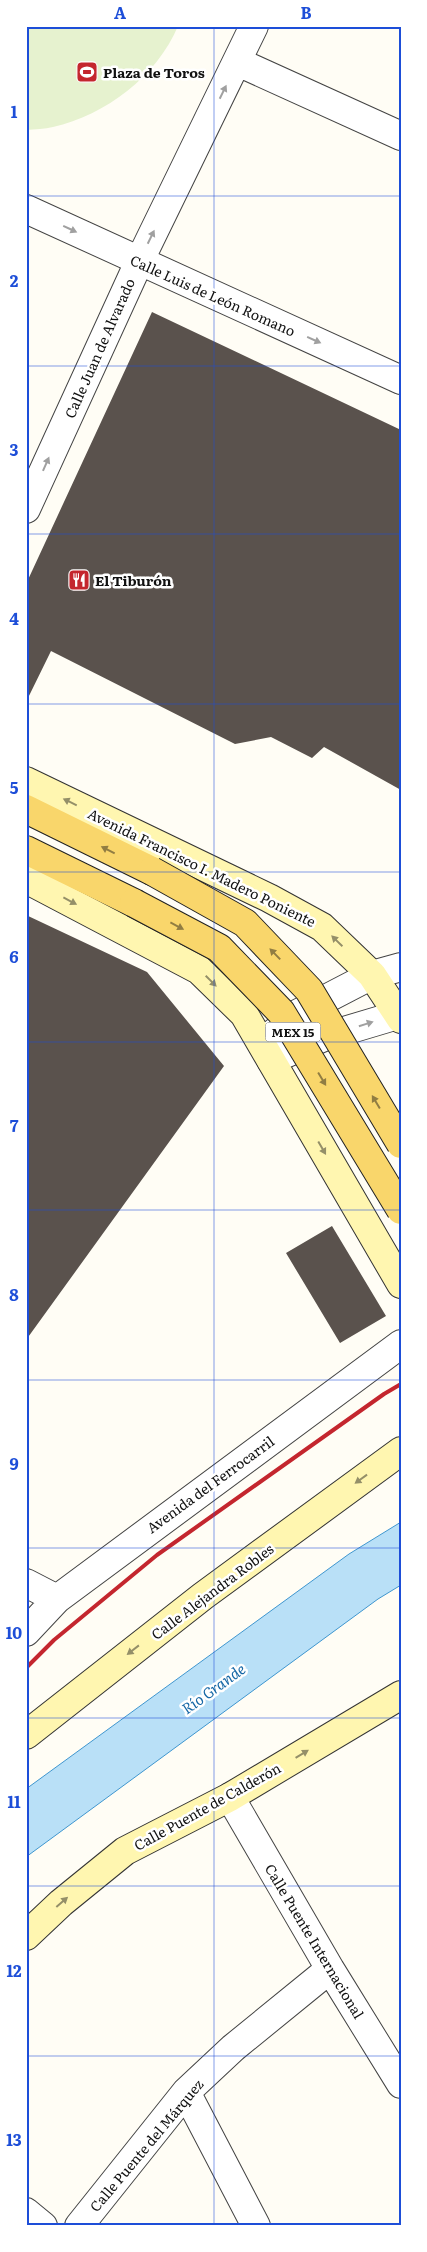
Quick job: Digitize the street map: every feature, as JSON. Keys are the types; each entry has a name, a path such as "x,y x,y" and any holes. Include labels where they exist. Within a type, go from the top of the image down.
{"main road":[{"name":"Avenida Francisco I. Madero Poniente","path":"26,781 269,898 322,927 372,975 400,1016"},
{"name":"Avenida Francisco I. Madero Poniente","path":"26,809 152,872 245,923 309,990 401,1144"},
{"name":"MEX 15","path":"26,850 220,948 281,1012 401,1210"},
{"path":"26,879 199,970 244,1014 401,1284"},
{"name":"Calle Alejandra Robles","path":"26,1735 203,1596 401,1451"},
{"name":"Calle Puente de Calderón","path":"26,1936 61,1903 125,1851 230,1797 401,1695"}],"street":[{"name":"Calle Juan de Alvarado","path":"26,509 139,262 254,26"},
{"path":"238,62 401,136"},
{"name":"Calle Luis de León Romano","path":"26,209 401,380"},
{"path":"267,1052 297,1014 372,975 401,967"},
{"path":"267,1052 400,1016"},
{"name":"Avenida del Ferrocarril","path":"26,1632 57,1599 401,1344"},
{"path":"26,1582 57,1599"},
{"name":"Calle Puente Internacional","path":"230,1797 330,1969 401,2084"},
{"name":"Calle Puente del Márquez","path":"79,2226 186,2092 233,2048 330,1969"},
{"path":"186,2092 256,2226"},
{"path":"26,2212 44,2226"}],"green space":[{"name":"Plaza de Toros","path":"26,26 178,26 169,44 143,77 110,103 73,121 50,128 26,130"}],"water":[{"name":"Río Grande","path":"401,1522 401,1585 378,1599 26,1857 26,1789 349,1554"}],"building":[{"path":"152,312 401,430 401,790 324,747 312,758 271,737 235,744 51,651 26,702 26,584"},
{"path":"26,915 147,972 224,1066 26,1340"},
{"path":"332,1226 386,1316 340,1343 286,1253"}],"railway":[{"path":"26,1668 54,1640 157,1555 384,1394 401,1384"}],"place":[{"name":"Plaza de Toros","path":"87,72"},
{"name":"El Tiburón","path":"79,580"}]}
